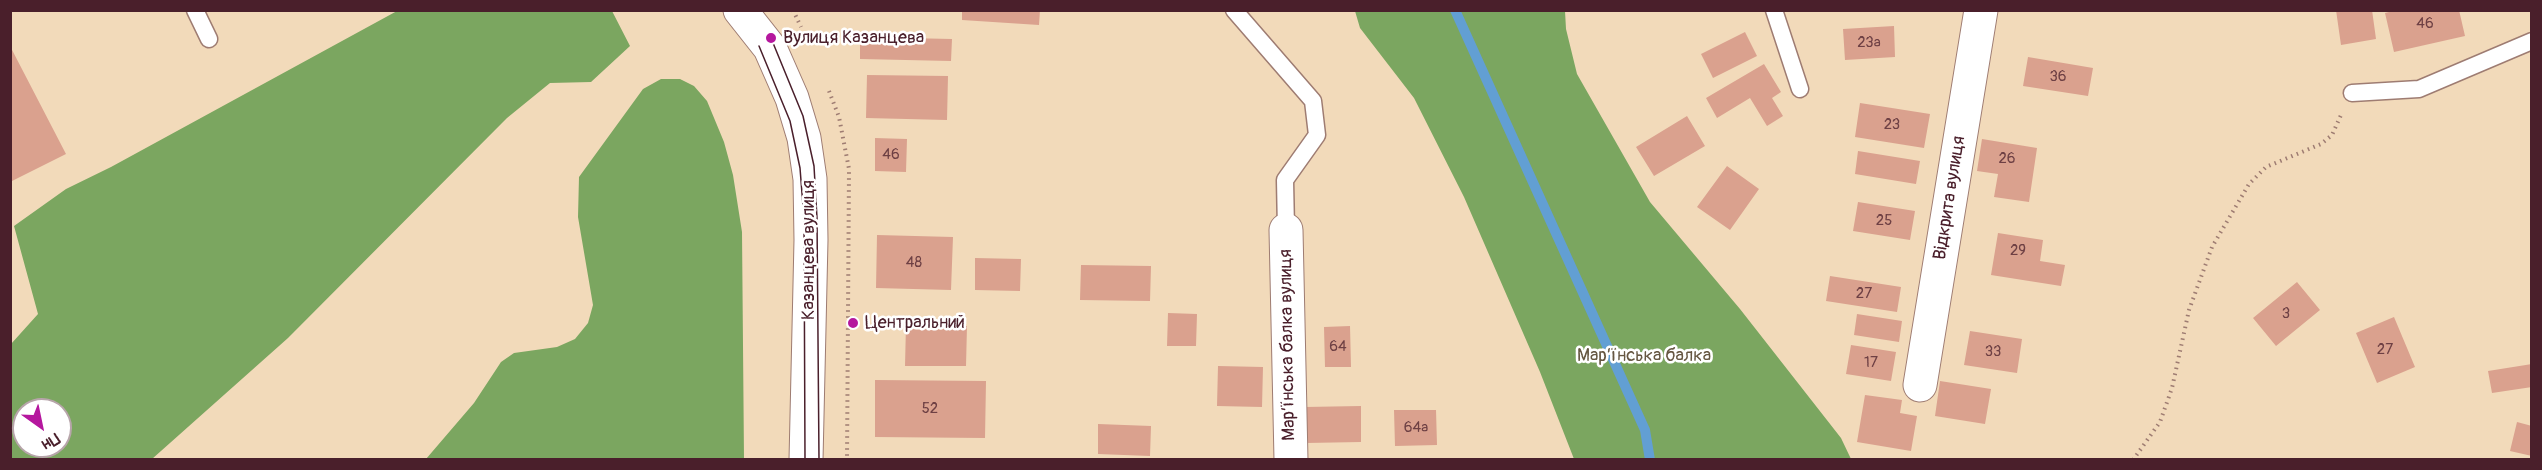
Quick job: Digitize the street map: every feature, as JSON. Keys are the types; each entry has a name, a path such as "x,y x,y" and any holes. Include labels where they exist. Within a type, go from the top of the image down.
{"street":[{"name":"Казанцева вулиця","path":"740,10 770,48 792,98 804,138 810,179 811,240 806,459"},
{"name":"Відкрита вулиця","path":"1920,385 1981,10"},
{"name":"Казанцева вулиця","path":"770,48 784,11"},
{"name":"Мар’їнська балка вулиця","path":"1286,230 1291,459"}],"lane":[{"path":"195,10 209,39"},
{"path":"1234,10 1313,101 1317,135 1285,180 1286,230"},
{"path":"1774,10 1800,89"},
{"path":"2352,93 2419,89 2532,41"}],"path":[{"path":"2133,459 2160,422 2172,388 2189,310 2212,247 2249,184 2266,167 2321,144 2332,135 2352,93"}],"green space":[{"path":"397,11 612,11 630,46 591,82 550,83 507,118 288,338 152,459 11,459 11,344 38,314 14,226 66,189 111,167"},
{"name":"Мар’їнська балка","path":"1355,11 1565,11 1566,29 1577,74 1650,202 1740,309 1841,438 1851,459 1574,459 1540,372 1464,197 1414,98 1360,28"},
{"path":"661,79 680,79 694,86 707,101 724,142 733,175 742,232 744,459 426,459 474,403 501,362 514,353 557,347 575,339 588,323 593,305 578,217 579,177 643,89"}],"building":[{"path":"962,10 1040,10 1039,25 962,20"},
{"path":"2336,10 2372,10 2376,39 2341,45"},
{"path":"2397,10 2459,10 2465,36 2394,52 2385,13"},
{"path":"1894,26 1895,57 1845,60 1843,29"},
{"path":"1745,32 1757,56 1713,78 1701,54"},
{"path":"860,37 952,39 951,61 860,59"},
{"path":"10,46 66,154 10,182"},
{"path":"2028,57 2093,68 2088,96 2023,86"},
{"path":"1764,64 1781,92 1772,98 1783,116 1767,126 1750,98 1717,118 1706,98"},
{"path":"867,75 948,76 947,120 866,118"},
{"path":"1860,103 1930,114 1924,148 1855,137"},
{"path":"1687,116 1705,146 1654,176 1636,147"},
{"path":"875,138 907,139 906,172 875,171"},
{"path":"1982,139 2037,148 2029,202 1994,197 1998,174 1977,171"},
{"path":"1858,151 1920,161 1916,184 1855,174"},
{"path":"1727,166 1759,189 1730,230 1697,207"},
{"path":"1858,202 1915,211 1910,240 1853,231"},
{"path":"1998,233 2043,240 2040,261 2065,265 2061,286 1991,275"},
{"path":"877,235 953,237 951,290 876,288"},
{"path":"975,258 1021,259 1020,291 975,290"},
{"path":"1081,265 1151,266 1150,301 1080,300"},
{"path":"1830,276 1901,287 1897,312 1826,301"},
{"path":"2297,282 2320,310 2276,346 2253,318"},
{"path":"1168,313 1197,314 1196,346 1167,346"},
{"path":"1857,314 1902,321 1899,342 1854,335"},
{"path":"2394,317 2415,367 2377,383 2356,333"},
{"path":"906,325 967,326 966,366 905,366"},
{"path":"1350,326 1351,367 1325,367 1324,327"},
{"path":"1970,331 2022,339 2017,373 1964,365"},
{"path":"1851,345 1896,352 1891,381 1846,374"},
{"path":"2532,364 2532,387 2492,393 2488,371"},
{"path":"1218,366 1263,367 1262,407 1217,406"},
{"path":"875,380 986,381 985,438 875,437"},
{"path":"1940,381 1991,389 1985,424 1935,416"},
{"path":"1865,395 1902,400 1900,413 1917,416 1911,451 1857,442"},
{"path":"1361,406 1361,442 1306,443 1305,407"},
{"path":"1394,410 1436,410 1437,445 1395,446"},
{"path":"2517,422 2532,426 2532,456 2510,451"},
{"path":"1098,424 1151,426 1150,456 1098,454"}],"waterway":[{"path":"1455,10 1645,430 1650,460"}],"tram line":[{"path":"771,38 803,116 814,166 817,218 819,460"},
{"path":"759,46 790,121 800,168 804,219 805,460"}],"place":[{"name":"Вулиця Казанцева","path":"771,38"},
{"name":"Центральний","path":"853,323"}]}
